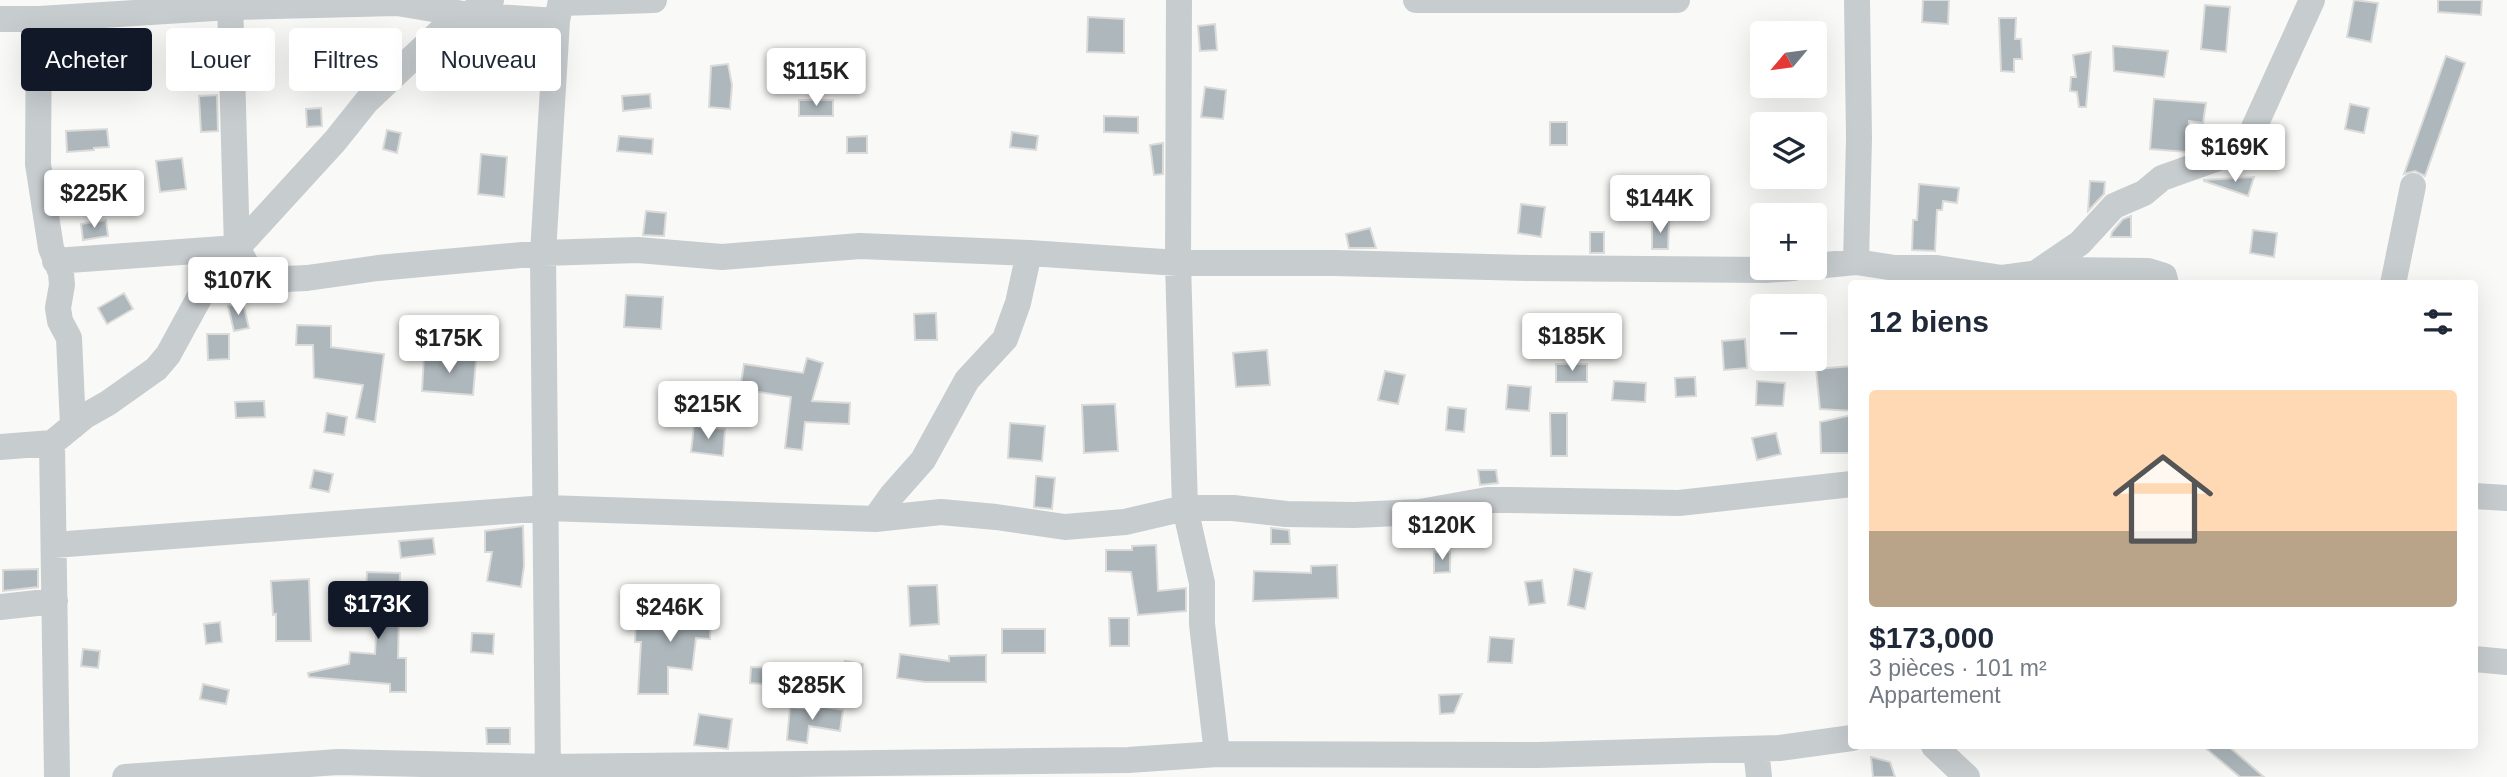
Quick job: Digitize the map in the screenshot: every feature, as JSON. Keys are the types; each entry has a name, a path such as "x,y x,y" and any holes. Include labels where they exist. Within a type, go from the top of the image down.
{"street":[{"path":"0,447 52,443 156,369 168,355 204,289 237,260 367,101 429,41 491,0"},
{"path":"0,19 39,19 230,3 397,3 469,15 654,0"},
{"path":"1179,0 1178,264 1185,508 1202,583 1202,624 1217,754"},
{"path":"1416,0 1677,0"},
{"path":"1856,262 1859,138 1857,0"},
{"path":"2036,273 2080,243 2114,206 2144,193 2162,178 2235,152 2247,143 2284,56 2312,0"},
{"path":"230,3 237,260"},
{"path":"548,772 543,253 560,8"},
{"path":"39,19 38,164 55,261 61,273 58,308 60,321 69,338 73,426"},
{"path":"2394,280 2413,187"},
{"path":"55,261 237,260 264,280 307,278 378,268 543,253 638,250 722,257 860,246 1029,253 1178,264 1335,263 1750,270"},
{"path":"875,519 923,460 967,380 1006,339 1018,303 1029,253"},
{"path":"1827,265 1856,262 1895,268 1937,268 2002,278 2061,270 2148,271 2164,276 2165,280"},
{"path":"52,443 57,777"},
{"path":"54,545 546,509 875,519 941,512 1065,527 1125,522 1185,508 1354,515 1420,512 1487,500 1679,503 1848,484"},
{"path":"2478,496 2507,498"},
{"path":"0,607 55,601"},
{"path":"2478,659 2507,662"},
{"path":"125,777 338,762 548,772 1128,768 1217,754 1291,766 1538,766 1779,748 1848,739"},
{"path":"1756,749 1759,777"},
{"path":"1937,749 1968,777"}],"building":[{"path":"1923,0 1949,0 1948,24 1922,22"},
{"path":"2354,0 2378,3 2371,42 2347,37"},
{"path":"2438,0 2482,0 2481,15 2438,12"},
{"path":"2205,5 2230,7 2226,52 2201,49"},
{"path":"1088,17 1124,19 1124,53 1087,52"},
{"path":"1999,18 2016,18 2015,39 2021,39 2022,59 2014,59 2014,72 2001,71"},
{"path":"1215,24 1217,50 1200,51 1198,26"},
{"path":"2113,46 2168,51 2164,77 2114,71"},
{"path":"2091,52 2086,107 2079,107 2077,92 2070,91 2071,77 2076,77 2073,55"},
{"path":"2446,56 2465,63 2425,176 2415,171 2404,174"},
{"path":"728,64 732,85 730,109 709,107 711,66"},
{"path":"1205,87 1226,90 1223,119 1201,117"},
{"path":"650,94 651,108 623,111 622,96"},
{"path":"217,95 218,131 201,132 199,96"},
{"path":"2154,99 2206,103 2203,123 2189,121 2187,152 2150,149"},
{"path":"799,100 833,100 833,116 799,116"},
{"path":"2350,104 2369,108 2364,133 2345,129"},
{"path":"321,108 322,126 307,127 306,109"},
{"path":"1104,116 1138,117 1138,133 1104,132"},
{"path":"1550,122 1567,122 1567,145 1550,145"},
{"path":"107,129 109,147 67,152 66,131"},
{"path":"387,130 401,133 397,153 383,149"},
{"path":"1012,132 1038,136 1036,150 1010,147"},
{"path":"619,136 653,139 652,154 617,151"},
{"path":"867,136 867,153 847,153 847,137"},
{"path":"1163,143 1163,174 1154,175 1150,145"},
{"path":"481,154 507,157 504,197 478,194"},
{"path":"182,158 186,189 160,192 156,161"},
{"path":"2254,177 2248,196 2204,181 2204,180"},
{"path":"2090,181 2105,182 2104,194 2088,211"},
{"path":"1919,184 1959,188 1957,203 1943,201 1942,210 1937,210 1935,251 1912,250 1913,220 1917,220"},
{"path":"1521,204 1545,207 1541,237 1518,233"},
{"path":"646,211 666,213 664,236 643,235"},
{"path":"2131,216 2131,237 2111,237 2123,219"},
{"path":"106,220 108,236 83,240 81,224"},
{"path":"1652,221 1669,222 1668,249 1652,249"},
{"path":"1370,228 1376,248 1349,248 1346,234"},
{"path":"2253,230 2277,233 2274,257 2250,253"},
{"path":"1590,232 1604,232 1604,253 1590,253"},
{"path":"124,293 133,309 107,324 98,308"},
{"path":"626,295 663,297 661,329 624,327"},
{"path":"243,303 249,328 234,331 228,306"},
{"path":"936,313 937,340 915,340 914,314"},
{"path":"297,325 331,326 331,347 384,354 375,422 356,418 363,385 314,378 313,345 296,345"},
{"path":"207,334 229,334 229,359 208,360"},
{"path":"1745,339 1747,368 1724,370 1722,341"},
{"path":"1267,350 1270,385 1236,387 1233,353"},
{"path":"424,356 476,360 473,395 422,391"},
{"path":"807,358 823,363 812,401 850,403 849,424 805,422 802,450 785,448 791,397 740,389 744,364 803,373"},
{"path":"1556,364 1587,364 1587,382 1556,382"},
{"path":"1848,366 1848,411 1820,409 1816,371"},
{"path":"1385,371 1405,375 1398,404 1378,400"},
{"path":"1695,377 1696,396 1676,397 1675,378"},
{"path":"1614,381 1646,383 1645,402 1612,400"},
{"path":"1757,381 1785,383 1783,406 1756,405"},
{"path":"1508,385 1531,387 1529,411 1506,409"},
{"path":"264,401 265,417 236,418 235,402"},
{"path":"1115,404 1118,451 1084,453 1082,405"},
{"path":"1448,407 1466,409 1464,432 1446,430"},
{"path":"327,413 347,417 344,435 324,432"},
{"path":"1550,413 1567,413 1567,456 1551,456"},
{"path":"1848,416 1848,453 1821,453 1820,422"},
{"path":"1010,423 1045,426 1042,461 1008,458"},
{"path":"694,426 725,429 723,456 691,452"},
{"path":"1776,433 1781,454 1757,460 1752,438"},
{"path":"314,470 333,474 329,492 310,488"},
{"path":"1478,470 1496,470 1498,483 1480,485"},
{"path":"1036,476 1055,478 1052,509 1034,507"},
{"path":"523,526 524,566 521,587 487,581 492,552 485,552 485,531"},
{"path":"1271,528 1289,530 1290,544 1271,544"},
{"path":"433,538 435,554 401,558 399,541"},
{"path":"1156,545 1158,591 1186,588 1186,611 1138,615 1131,572 1106,571 1106,550 1132,550 1132,546"},
{"path":"1434,552 1450,552 1450,572 1434,573"},
{"path":"1337,565 1338,598 1253,601 1254,571 1311,573 1311,566"},
{"path":"38,569 38,587 3,591 3,570"},
{"path":"1574,569 1592,573 1585,609 1568,605"},
{"path":"367,572 400,573 398,658 406,658 406,692 390,692 390,684 309,677 308,673 349,664 350,652 375,654 378,597 366,596"},
{"path":"309,579 311,641 276,641 276,614 273,615 271,581"},
{"path":"1542,580 1545,603 1529,605 1525,582"},
{"path":"937,585 939,624 910,626 908,586"},
{"path":"681,600 711,601 710,639 696,638 692,670 668,667 668,694 638,694 641,642 635,642 636,617 681,619"},
{"path":"1109,618 1129,618 1129,646 1110,646"},
{"path":"220,622 222,642 206,644 204,624"},
{"path":"1002,629 1045,629 1045,653 1002,653"},
{"path":"472,633 494,634 493,654 471,652"},
{"path":"1490,637 1514,639 1512,663 1488,662"},
{"path":"83,649 100,651 98,668 81,666"},
{"path":"900,654 949,661 949,656 986,655 986,682 925,682 897,678"},
{"path":"845,661 863,664 860,682 843,680"},
{"path":"751,667 774,668 773,685 750,683"},
{"path":"203,684 229,690 226,704 200,699"},
{"path":"1462,694 1454,713 1440,714 1439,695"},
{"path":"820,706 843,710 840,731 809,726 807,743 787,740 790,707 819,710"},
{"path":"699,714 732,719 728,749 694,745"},
{"path":"486,728 510,728 510,744 487,744"},
{"path":"2207,749 2231,749 2264,777 2240,777"},
{"path":"1871,757 1890,762 1895,777 1873,777"}]}
